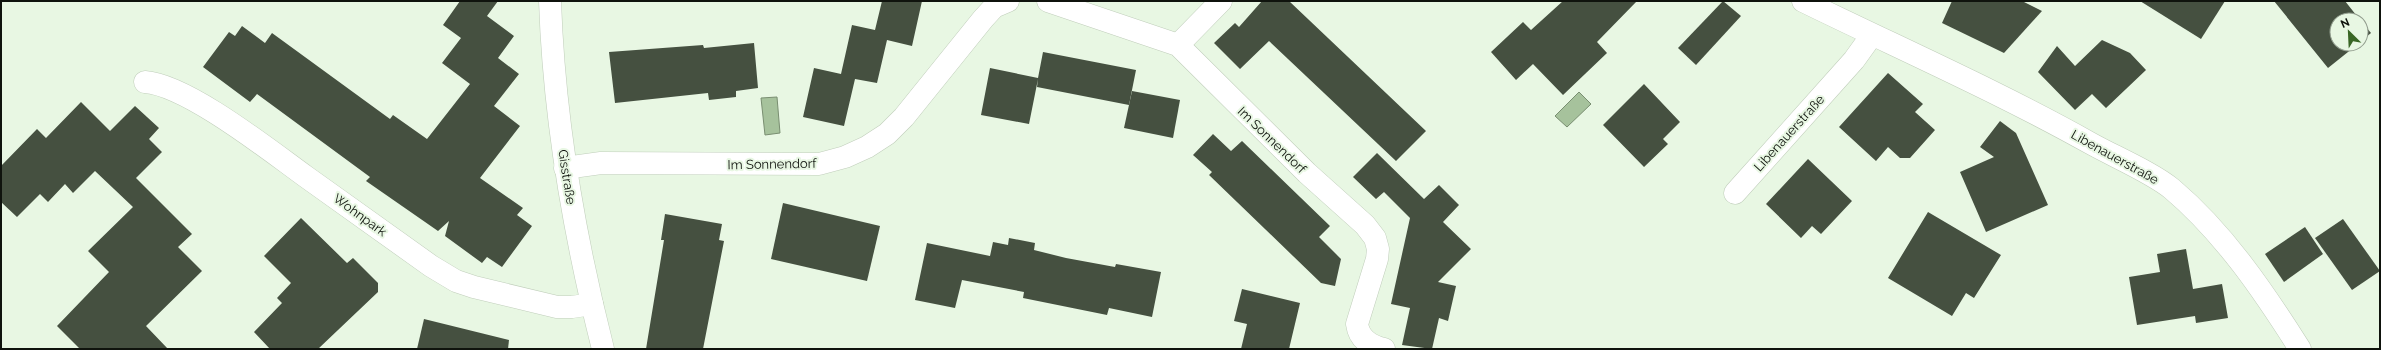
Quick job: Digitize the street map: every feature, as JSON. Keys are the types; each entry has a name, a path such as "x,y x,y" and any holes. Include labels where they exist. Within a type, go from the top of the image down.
{"street":[{"name":"Gisstraße","path":"550,1 556,98 565,168 592,304 603,349"},
{"name":"Im Sonnendorf","path":"565,168 601,163 819,164 845,157 867,147 887,134 904,117 983,19 994,7 1008,1"},
{"name":"Im Sonnendorf","path":"1048,1 1178,45 1290,156 1365,225 1375,238 1378,249 1377,259 1357,324 1361,337 1370,344 1384,349"},
{"path":"1178,45 1221,1"},
{"name":"Libenauerstraße","path":"1803,1 2039,115 2171,188 2201,217 2237,259 2260,288 2300,349"},
{"name":"Libenauerstraße","path":"1735,193 1854,60 1872,35"},
{"name":"Wohnpark","path":"145,82 157,83 180,93 246,134 431,266 456,281 557,307 572,307 592,304"}],"shaded area":[{"path":"1579,92 1591,104 1567,127 1555,116"},
{"path":"777,97 780,133 765,135 761,98"}],"building":[{"path":"460,1 498,1 487,16 514,36 498,58 519,74 494,106 520,126 480,178 523,208 517,215 532,226 502,267 487,257 482,263 445,236 449,221 438,231 366,181 370,177 257,94 250,102 203,67 229,32 235,36 242,26 265,43 272,33 390,119 393,115 427,139 470,84 442,63 461,38 443,25"},
{"path":"882,1 922,1 912,46 887,40 877,83 855,79 844,126 803,117 814,68 841,74 852,25 875,30"},
{"path":"1262,1 1289,1 1426,131 1396,161 1269,41 1240,69 1214,43 1235,23 1239,27"},
{"path":"1563,1 1637,1 1597,42 1607,53 1563,95 1533,64 1516,80 1491,52 1523,22 1531,30"},
{"path":"1723,1 1741,16 1696,65 1678,48"},
{"path":"1952,1 2022,1 2042,11 2004,53 1942,23"},
{"path":"2140,1 2225,1 2201,39"},
{"path":"2274,1 2345,1 2354,12 2329,12 2329,52 2348,52 2328,68"},
{"path":"2102,40 2130,53 2146,70 2106,108 2092,94 2075,110 2038,72 2057,46 2075,66"},
{"path":"754,43 758,88 736,91 736,97 709,100 708,93 615,103 609,52 703,45 704,48"},
{"path":"1043,52 1136,70 1129,105 1037,87 1038,79 1029,124 981,115 990,68 1038,78"},
{"path":"1888,73 1923,104 1915,112 1935,130 1910,158 1900,158 1888,147 1876,161 1839,127"},
{"path":"1644,84 1680,122 1663,139 1668,144 1644,167 1603,125"},
{"path":"1132,91 1180,100 1173,138 1124,128"},
{"path":"81,102 110,131 135,106 159,128 149,139 162,152 136,178 192,234 178,247 202,271 146,326 168,349 80,349 57,326 109,272 88,251 133,207 95,171 73,193 65,184 48,202 40,194 17,217 1,202 1,166 37,129 46,138"},
{"path":"2000,121 2016,133 2048,205 1986,232 1960,172 1994,157 1980,147"},
{"path":"1213,134 1231,151 1242,141 1330,226 1319,237 1341,259 1335,286 1321,283 1209,175 1212,172 1193,155"},
{"path":"1377,153 1424,199 1439,185 1459,205 1443,222 1471,249 1438,282 1456,286 1448,321 1439,318 1432,349 1402,345 1410,308 1391,304 1410,218 1384,192 1376,199 1353,177"},
{"path":"1808,159 1852,201 1821,234 1812,226 1801,238 1766,204"},
{"path":"783,203 880,226 867,281 771,259"},
{"path":"1928,212 2001,255 1974,298 1966,293 1952,316 1888,278"},
{"path":"665,214 722,224 719,240 724,241 703,349 646,349 664,240 661,240"},
{"path":"301,218 347,263 353,258 378,283 378,292 318,349 270,349 254,332 282,303 277,298 291,283 264,256"},
{"path":"2343,219 2380,271 2352,290 2315,238"},
{"path":"2305,227 2323,254 2284,282 2265,254"},
{"path":"1009,238 1035,243 1034,250 1066,258 1115,267 1116,264 1161,272 1152,317 1109,308 1107,315 1023,298 1024,292 962,280 955,308 915,300 927,243 990,256 993,242 1008,245"},
{"path":"2186,249 2193,289 2222,284 2228,318 2196,323 2195,316 2137,325 2129,277 2160,272 2157,254"},
{"path":"1242,289 1300,303 1289,349 1241,349 1247,324 1234,321"},
{"path":"424,319 509,340 508,349 417,349"}]}
